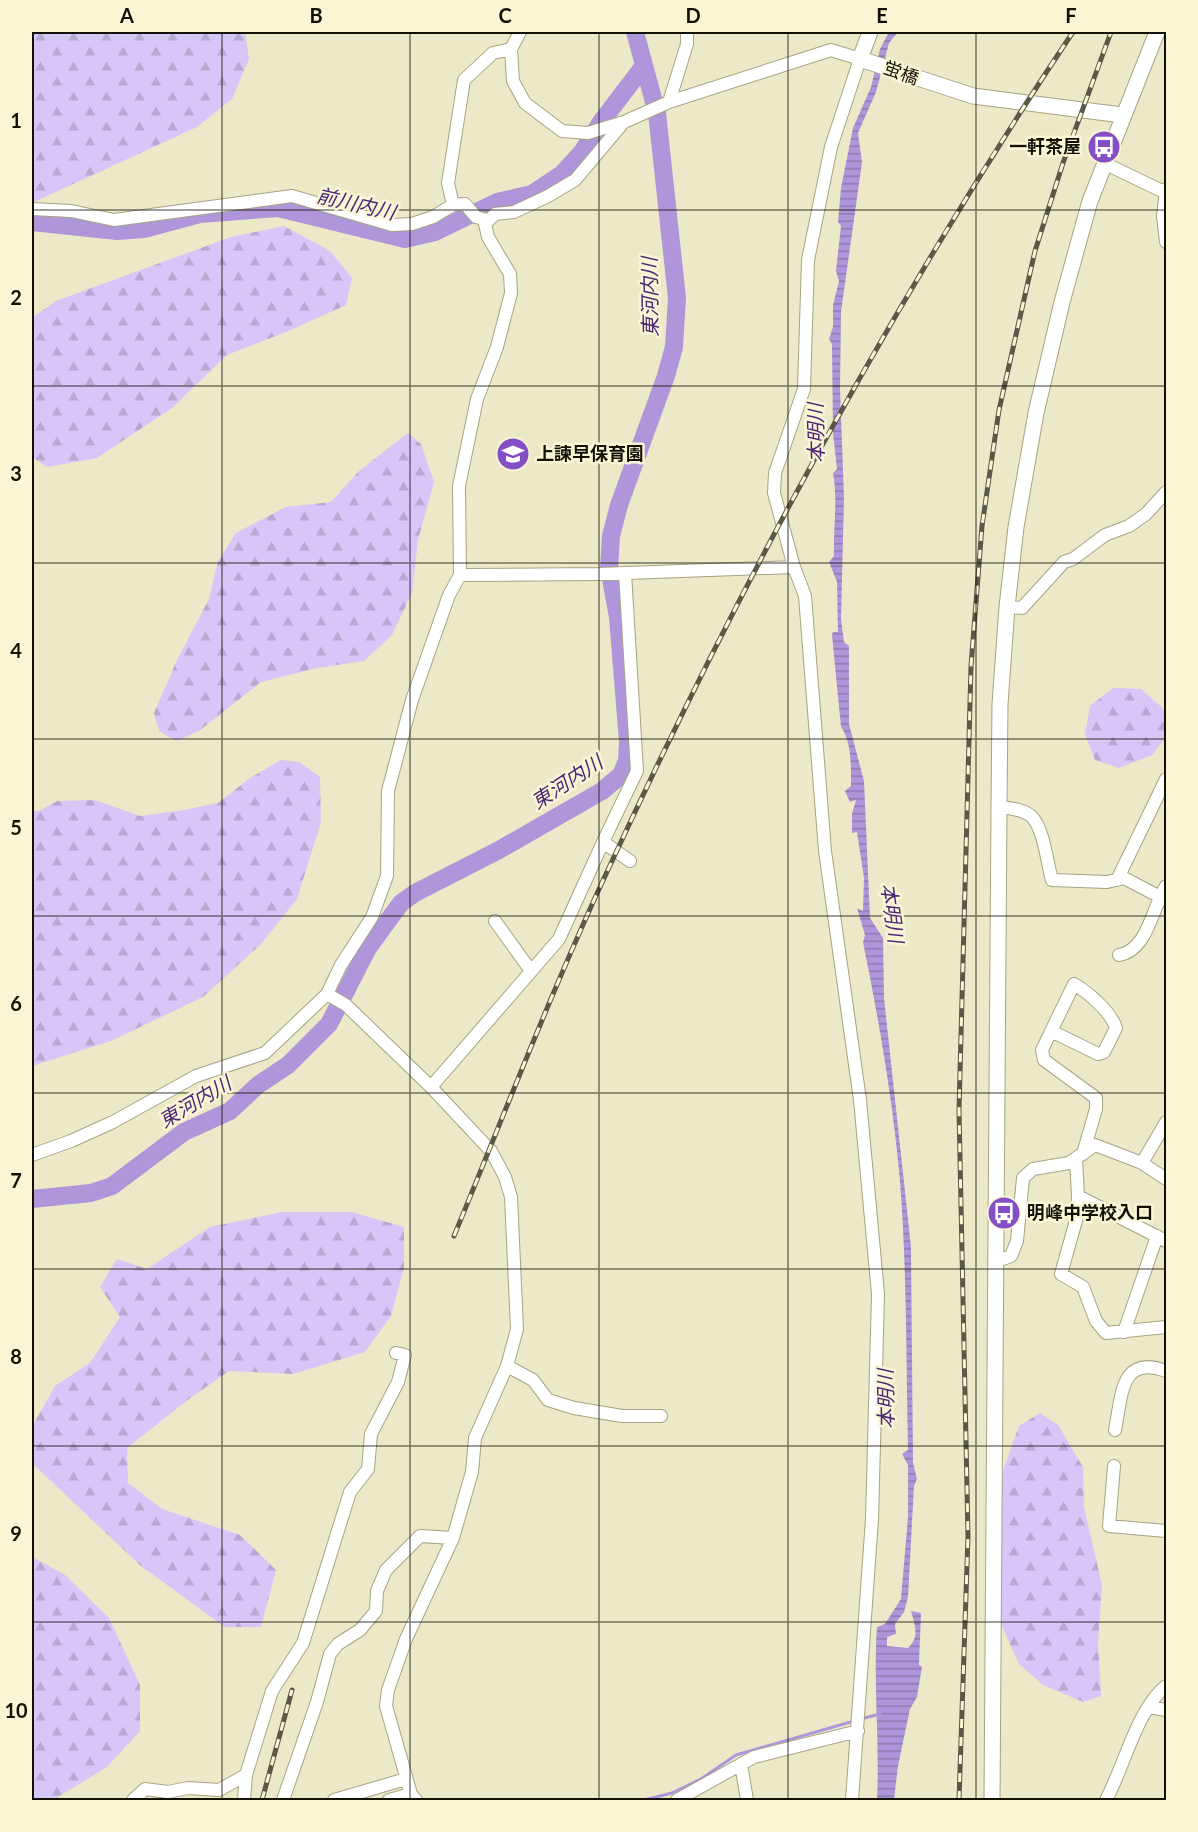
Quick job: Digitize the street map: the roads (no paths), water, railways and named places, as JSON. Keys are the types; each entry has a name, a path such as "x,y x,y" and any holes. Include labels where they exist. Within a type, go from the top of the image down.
{"street":[{"path":"520,32 511,49 513,81 525,103 562,131 588,133 624,122 637,114 666,103 831,50 865,61"},
{"path":"666,103 687,44 687,32"},
{"path":"852,1800 872,1519 878,1294 860,1100 825,851 806,596 794,567 774,493 775,473 804,390 808,260 831,147 865,61 870,32"},
{"path":"992,1800 1000,704 1007,607 1016,527 1036,413 1076,249 1104,163 1157,32"},
{"path":"32,1155 102,1126 196,1076 265,1053 329,994 341,965 372,917 387,876 388,791 412,700 448,595 460,575 459,486 477,399 497,347 511,293 510,274 488,237 482,218 459,205 448,183 464,80 493,53 511,49"},
{"name":"蛍橋","path":"865,61 933,85 973,96 1122,115"},
{"path":"482,218 514,212 548,196 574,180 624,122"},
{"path":"1104,163 1162,191 1167,190 1163,216 1167,242"},
{"path":"32,209 70,211 114,220 292,196 392,225 412,224 459,205"},
{"path":"1007,607 1022,608 1064,562 1073,559 1105,535 1129,526 1146,514 1167,492"},
{"path":"460,575 599,574 794,567"},
{"path":"431,1087 559,939 637,771 620,573"},
{"path":"1117,880 1167,779"},
{"path":"999,807 1019,810 1032,817 1044,845 1052,880 1107,882 1124,878 1164,894 1138,946 1129,954 1119,956"},
{"path":"603,842 630,861"},
{"path":"495,921 531,970"},
{"path":"1052,1031 1098,1054 1104,1052 1116,1028 1114,1022 1084,990 1074,984 1042,1050 1044,1060 1096,1098 1096,1109 1079,1156 1077,1217 1061,1274 1083,1287 1096,1321 1106,1332 1167,1327"},
{"path":"329,994 346,1005 431,1087 491,1151 508,1187 518,1329 507,1366 476,1437 472,1472 453,1538 406,1639 388,1690 386,1707 406,1779 414,1797 388,1800"},
{"path":"1142,1162 1165,1129"},
{"path":"997,1261 1011,1256 1017,1241 1023,1178 1033,1169 1069,1163 1095,1145 1142,1162 1167,1179"},
{"path":"1078,1196 1162,1238 1124,1332"},
{"path":"244,1800 246,1775 272,1691 303,1643 350,1492 368,1469 371,1434 398,1382 405,1355 396,1353"},
{"path":"1115,1430 1125,1381 1137,1367 1149,1365 1167,1371"},
{"path":"507,1366 533,1380 548,1400 574,1408 622,1416 661,1416"},
{"path":"1114,1466 1109,1526 1167,1531"},
{"path":"283,1800 317,1702 330,1654 338,1644 360,1630 376,1611 377,1591 386,1570 420,1536 453,1538"},
{"path":"1106,1800 1149,1707 1157,1694 1167,1686"},
{"path":"1149,1707 1167,1710"},
{"path":"677,1800 754,1757 858,1729"},
{"path":"741,1764 747,1800"},
{"path":"133,1800 145,1789 219,1790 246,1775"},
{"path":"334,1800 406,1779"}],"waterway":[{"name":"東河内川","path":"32,1199 91,1193 112,1186 184,1132 230,1111 258,1085 288,1065 329,1024 368,948 401,903 415,893 499,850 602,791 621,775 627,761 628,742 618,617 609,568 611,536 619,505 666,376 674,347 677,298 657,113 635,32"},
{"name":"前川内川","path":"32,222 117,231 144,229 200,214 278,208 405,239 435,232 497,202 532,194 562,174 582,152 601,122 643,67"},
{"path":"860,1719 880,1714"},
{"path":"644,1800 672,1793 701,1779 736,1755 854,1721"}],"railway":[{"path":"454,1236 592,905 716,646 827,436 886,333 1008,131 1073,32"},
{"path":"959,1800 968,1536 959,1110 971,666 982,526 999,410 1035,251 1063,163 1111,32"},
{"path":"262,1800 292,1690"}],"place":[{"name":"一軒茶屋","path":"1104,147"},
{"name":"上諫早保育園","path":"513,454"},
{"name":"明峰中学校入口","path":"1004,1213"}],"water label":[{"name":"本明川","path":"816,433"},
{"name":"本明川","path":"892,913"},
{"name":"本明川","path":"886,1399"}]}
